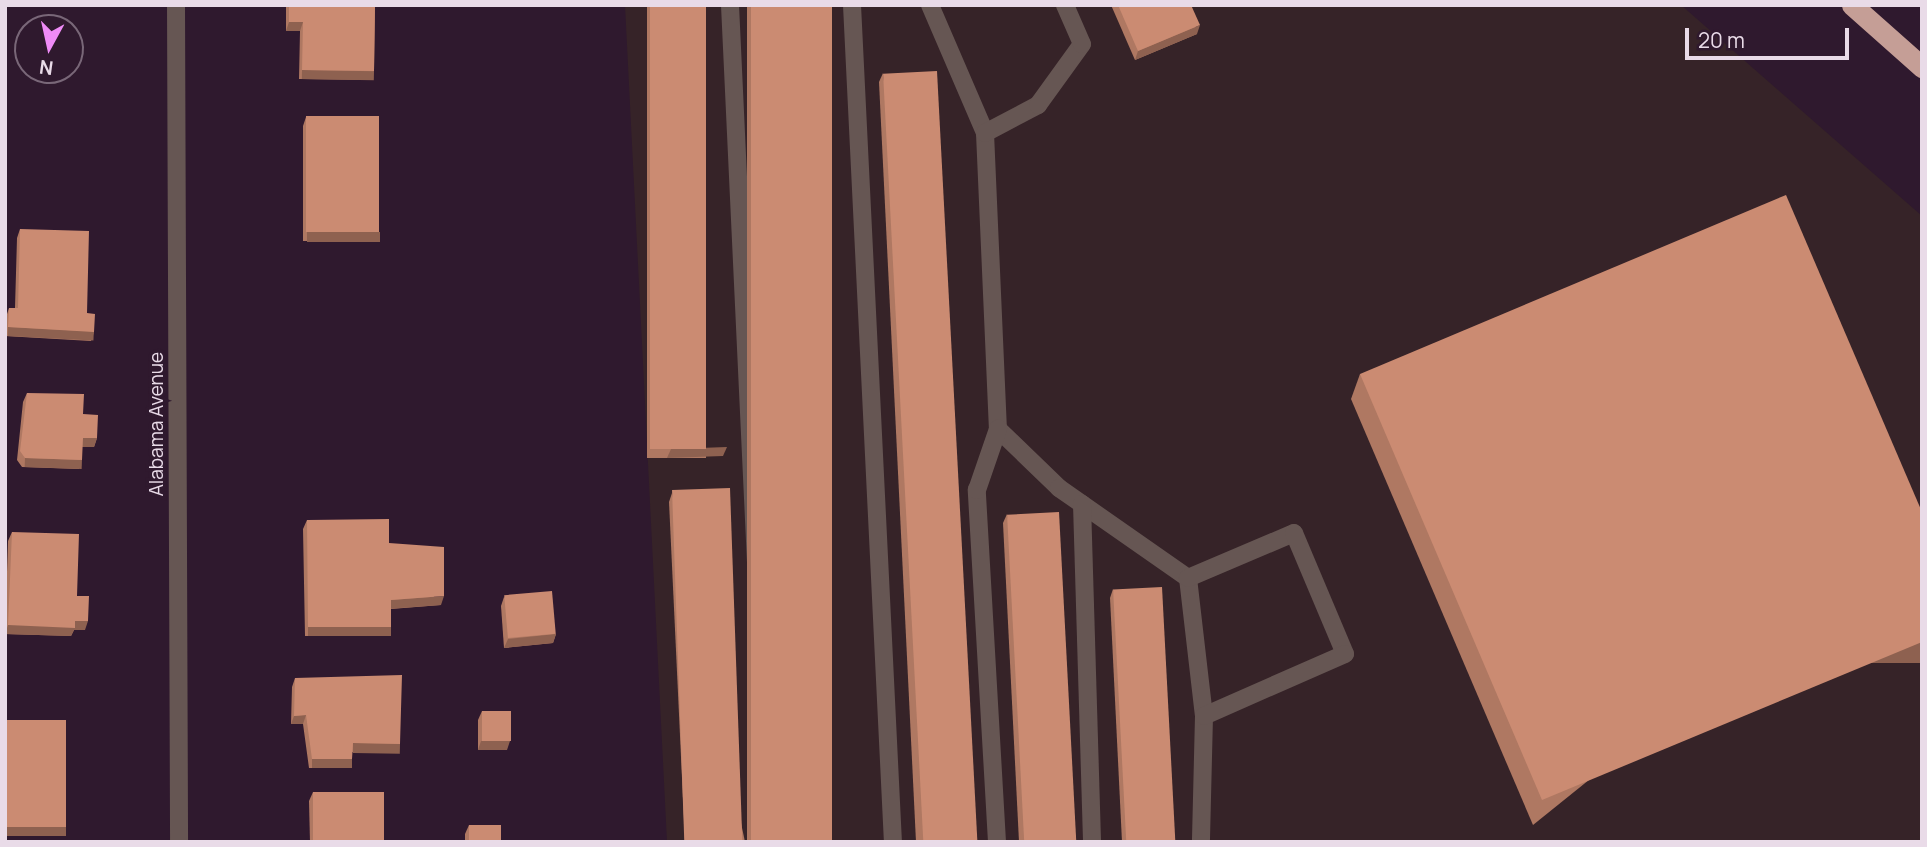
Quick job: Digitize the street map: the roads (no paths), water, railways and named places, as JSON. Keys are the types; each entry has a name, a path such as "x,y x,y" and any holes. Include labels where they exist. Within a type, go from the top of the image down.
{"highway":[{"path":"1852,5 1922,66"}],"street":[{"name":"Alabama Avenue","path":"176,5 179,842"},
{"path":"730,5 769,842"},
{"path":"852,5 893,842"},
{"path":"930,5 985,133 998,429 977,490 997,842"},
{"path":"985,133 1038,104 1082,44 1065,5"},
{"path":"998,429 1082,504 1188,578 1204,716 1200,842"},
{"path":"1082,504 1092,842"},
{"path":"1188,578 1294,533 1345,654 1204,716"}]}
